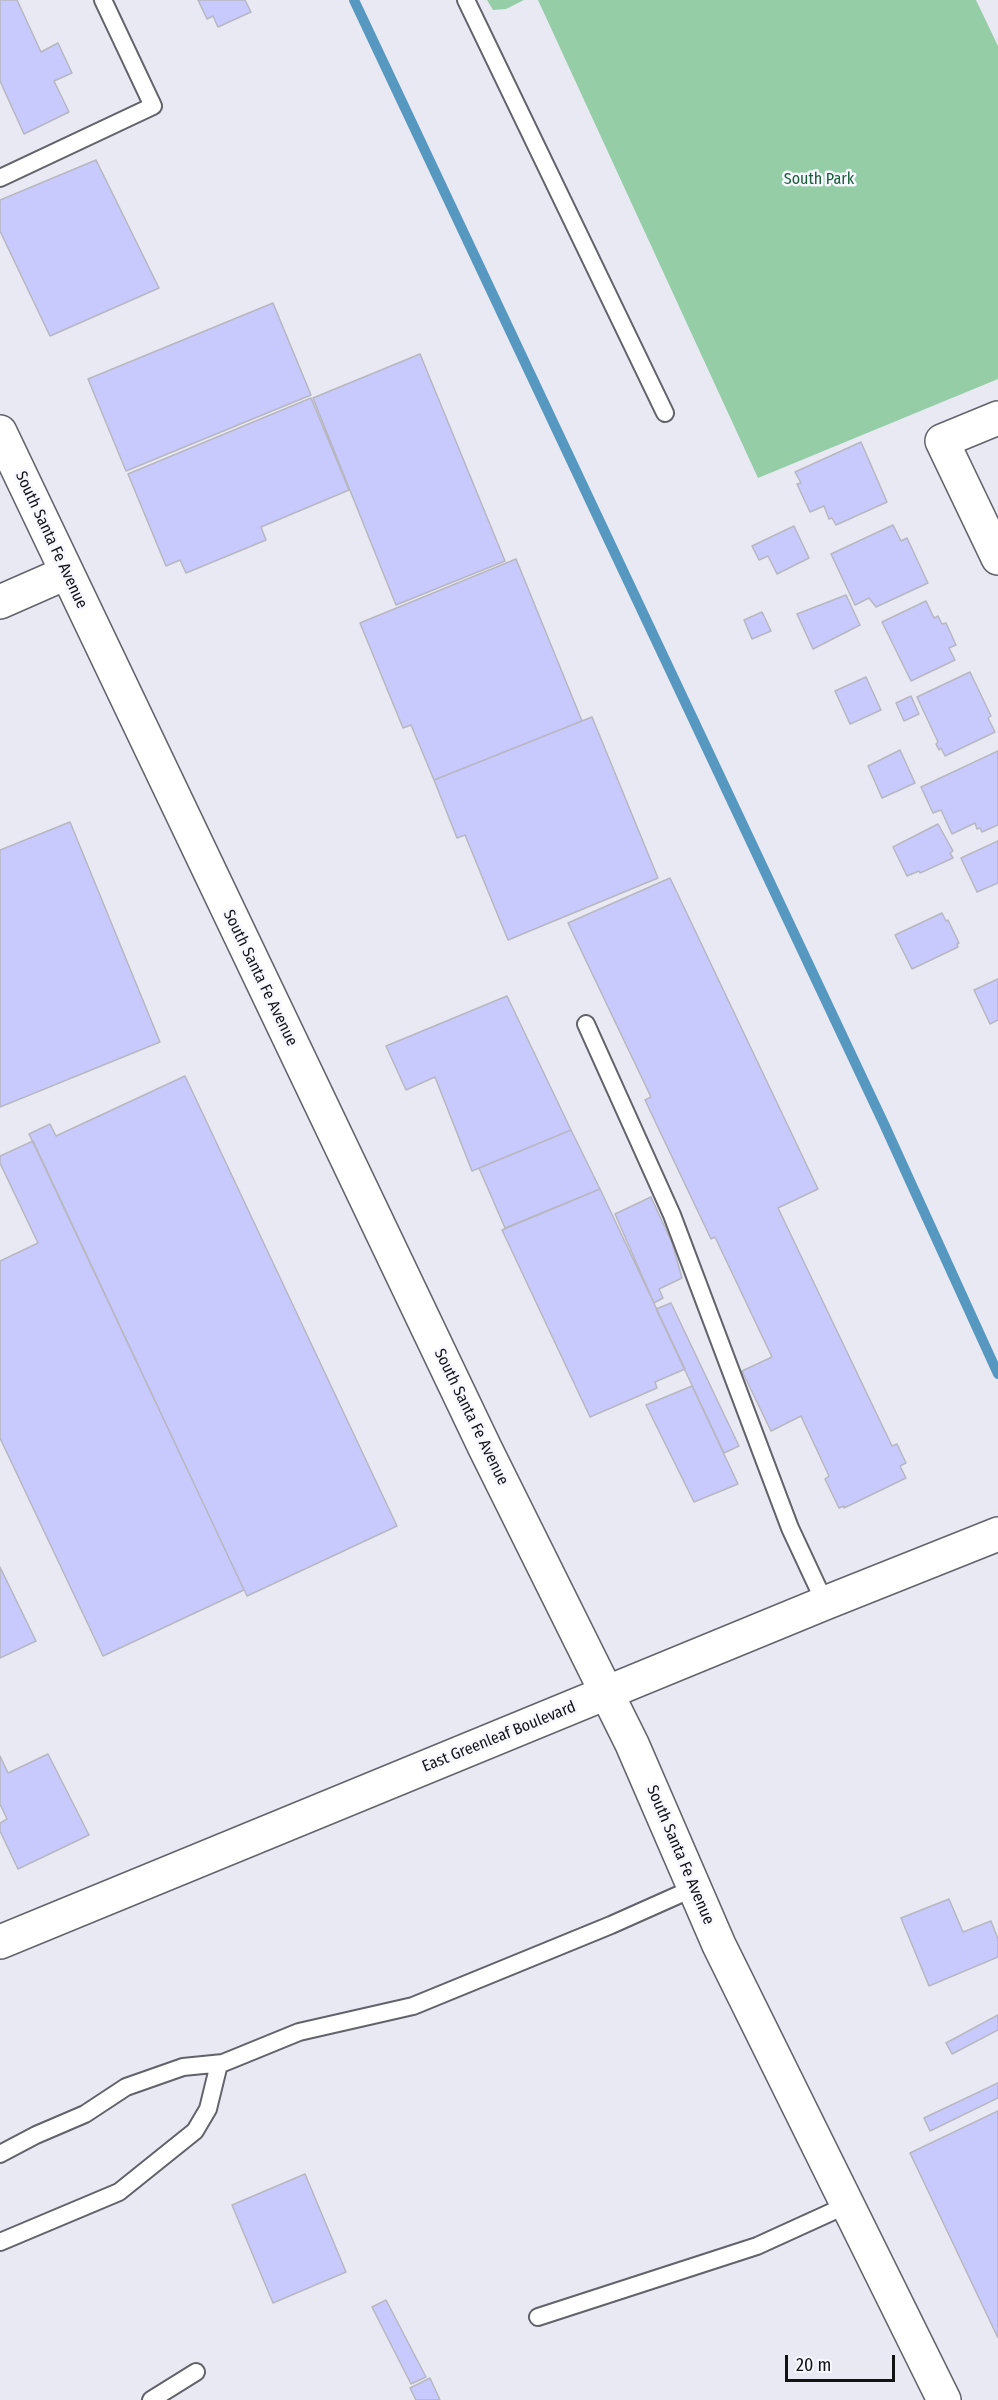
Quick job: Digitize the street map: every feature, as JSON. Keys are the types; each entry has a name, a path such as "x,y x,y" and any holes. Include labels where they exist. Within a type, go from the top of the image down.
{"main road":[{"path":"998,418 942,441 998,558"},
{"name":"South Santa Fe Avenue","path":"0,432 485,1448 632,1744 719,1945 944,2400"},
{"path":"0,602 66,573"},
{"name":"East Greenleaf Boulevard","path":"0,1942 998,1534"}],"lane":[{"path":"0,178 153,106 103,0"},
{"path":"466,0 665,413"},
{"path":"586,1024 672,1215 790,1528 825,1603"},
{"path":"0,2154 36,2135 85,2114 126,2088 183,2067 219,2064 299,2032 413,2006 611,1925 694,1888"},
{"path":"0,2242 119,2192 195,2131 208,2109 219,2064"},
{"path":"538,2317 757,2246 847,2205"},
{"path":"151,2400 196,2372"}],"green space":[{"path":"487,0 524,0 506,9 493,10"},
{"name":"South Park","path":"538,0 976,0 998,46 998,379 758,478"}],"building":[{"path":"0,0 17,0 41,52 58,43 72,73 54,81 69,112 24,134 0,81"},
{"path":"198,0 245,0 251,12 218,27 213,16 207,19"},
{"path":"96,160 159,288 50,336 0,231 0,200"},
{"path":"273,303 311,395 126,471 88,379"},
{"path":"420,354 505,561 396,605 313,398"},
{"path":"311,398 349,490 261,527 266,540 186,573 180,560 166,566 128,474"},
{"path":"861,442 887,502 836,525 832,518 829,519 824,506 810,512 797,484 801,483 795,472"},
{"path":"893,525 901,541 907,538 928,583 876,607 869,598 855,605 831,554"},
{"path":"794,526 809,558 777,574 768,556 759,560 752,546"},
{"path":"516,559 582,721 434,780 411,725 403,728 360,623"},
{"path":"846,595 860,625 813,649 797,614"},
{"path":"926,601 934,618 938,616 942,624 946,623 956,645 949,648 955,660 911,681 882,622"},
{"path":"762,612 771,631 752,639 744,620"},
{"path":"970,672 991,716 988,718 995,732 945,756 936,744 938,742 917,697"},
{"path":"866,677 881,710 850,724 835,691"},
{"path":"911,696 919,714 904,721 896,703"},
{"path":"592,717 658,878 508,940 465,835 457,838 434,780"},
{"path":"900,750 915,783 882,798 868,766"},
{"path":"998,751 998,825 982,832 980,828 977,829 975,823 952,834 941,810 933,813 921,787"},
{"path":"70,822 160,1042 0,1107 0,850"},
{"path":"938,824 953,851 950,853 953,858 920,873 919,871 907,876 893,847"},
{"path":"998,841 998,883 977,892 961,858"},
{"path":"670,878 818,1189 778,1208 892,1446 897,1444 906,1463 900,1466 906,1478 844,1508 844,1506 839,1508 825,1479 829,1476 801,1416 771,1431 742,1371 772,1357 715,1237 711,1239 645,1100 651,1097 568,923"},
{"path":"942,913 959,943 958,947 912,969 895,935"},
{"path":"998,979 998,1020 990,1024 974,990"},
{"path":"507,996 571,1130 472,1171 435,1077 406,1090 386,1046"},
{"path":"185,1076 397,1526 247,1596 29,1134 50,1124 56,1136"},
{"path":"571,1130 600,1189 505,1228 479,1168"},
{"path":"33,1141 244,1590 103,1656 0,1438 0,1261 38,1243 0,1163 0,1156"},
{"path":"600,1189 685,1369 655,1382 657,1388 590,1417 502,1230"},
{"path":"651,1197 672,1243 682,1278 659,1289 663,1298 654,1303 615,1214"},
{"path":"671,1303 739,1446 724,1453 656,1309"},
{"path":"692,1386 738,1484 694,1502 646,1405"},
{"path":"0,1567 36,1641 0,1658"},
{"path":"48,1754 89,1835 18,1869 0,1831 0,1823 7,1819 0,1804 0,1756 8,1773"},
{"path":"949,1899 963,1932 991,1921 998,1939 998,1957 929,1986 901,1918"},
{"path":"998,2015 998,2030 952,2054 946,2043"},
{"path":"998,2083 998,2098 930,2131 924,2118"},
{"path":"998,2111 998,2338 910,2153"},
{"path":"305,2174 346,2272 273,2303 232,2205"},
{"path":"386,2300 426,2377 411,2384 372,2307"},
{"path":"430,2378 440,2400 416,2400 410,2388"}],"waterway":[{"path":"354,0 884,1124 998,1374"}]}
